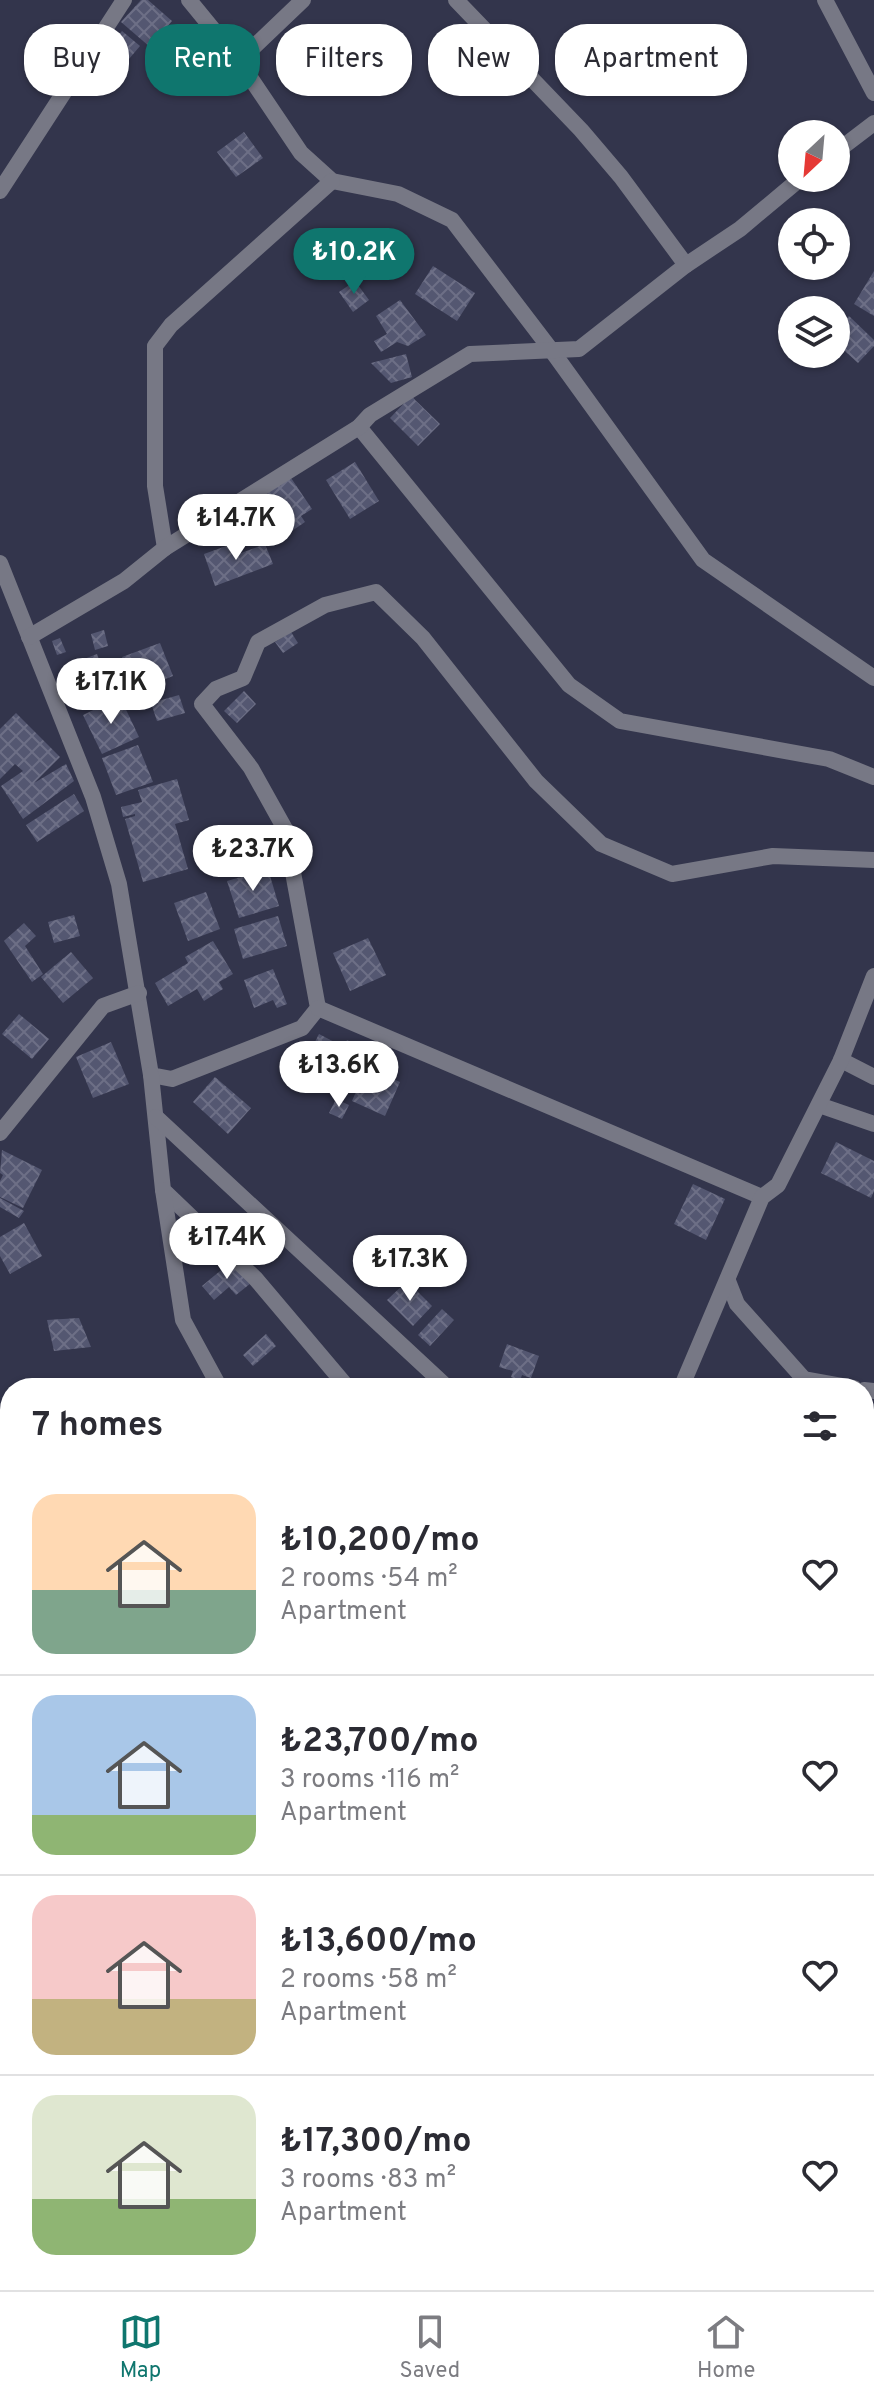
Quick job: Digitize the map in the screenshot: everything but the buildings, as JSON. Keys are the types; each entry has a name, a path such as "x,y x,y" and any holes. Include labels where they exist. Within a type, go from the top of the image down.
{"street":[{"path":"0,191 124,0"},
{"path":"189,0 209,24"},
{"path":"260,41 303,0"},
{"path":"456,0 581,130 621,177 686,265"},
{"path":"825,0 874,93"},
{"path":"260,92 301,153 332,181 398,194 452,220 552,351 703,560 874,678"},
{"path":"850,141 874,123"},
{"path":"165,548 155,486 155,346 171,325 332,181"},
{"path":"29,637 124,581 165,548 470,354 579,349 686,265 740,229 784,192"},
{"path":"359,427 569,685 620,721 829,759 874,777"},
{"path":"0,563 93,797 119,884 151,1075 163,1190 185,1305 218,1378"},
{"path":"151,1075 172,1079 302,1028 318,1008 285,829 251,768 202,704 216,689 243,678 258,642 325,605 376,592 423,638 536,781 601,844 672,874 773,856 874,860"},
{"path":"685,1378 762,1197 778,1185 819,1105 841,1060 874,976"},
{"path":"0,1133 103,1006 139,993"},
{"path":"318,1008 762,1197"},
{"path":"841,1060 874,1077"},
{"path":"819,1105 874,1124"},
{"path":"156,1117 437,1378"},
{"path":"163,1190 255,1278 340,1378"},
{"path":"728,1281 737,1304 803,1378"}]}
